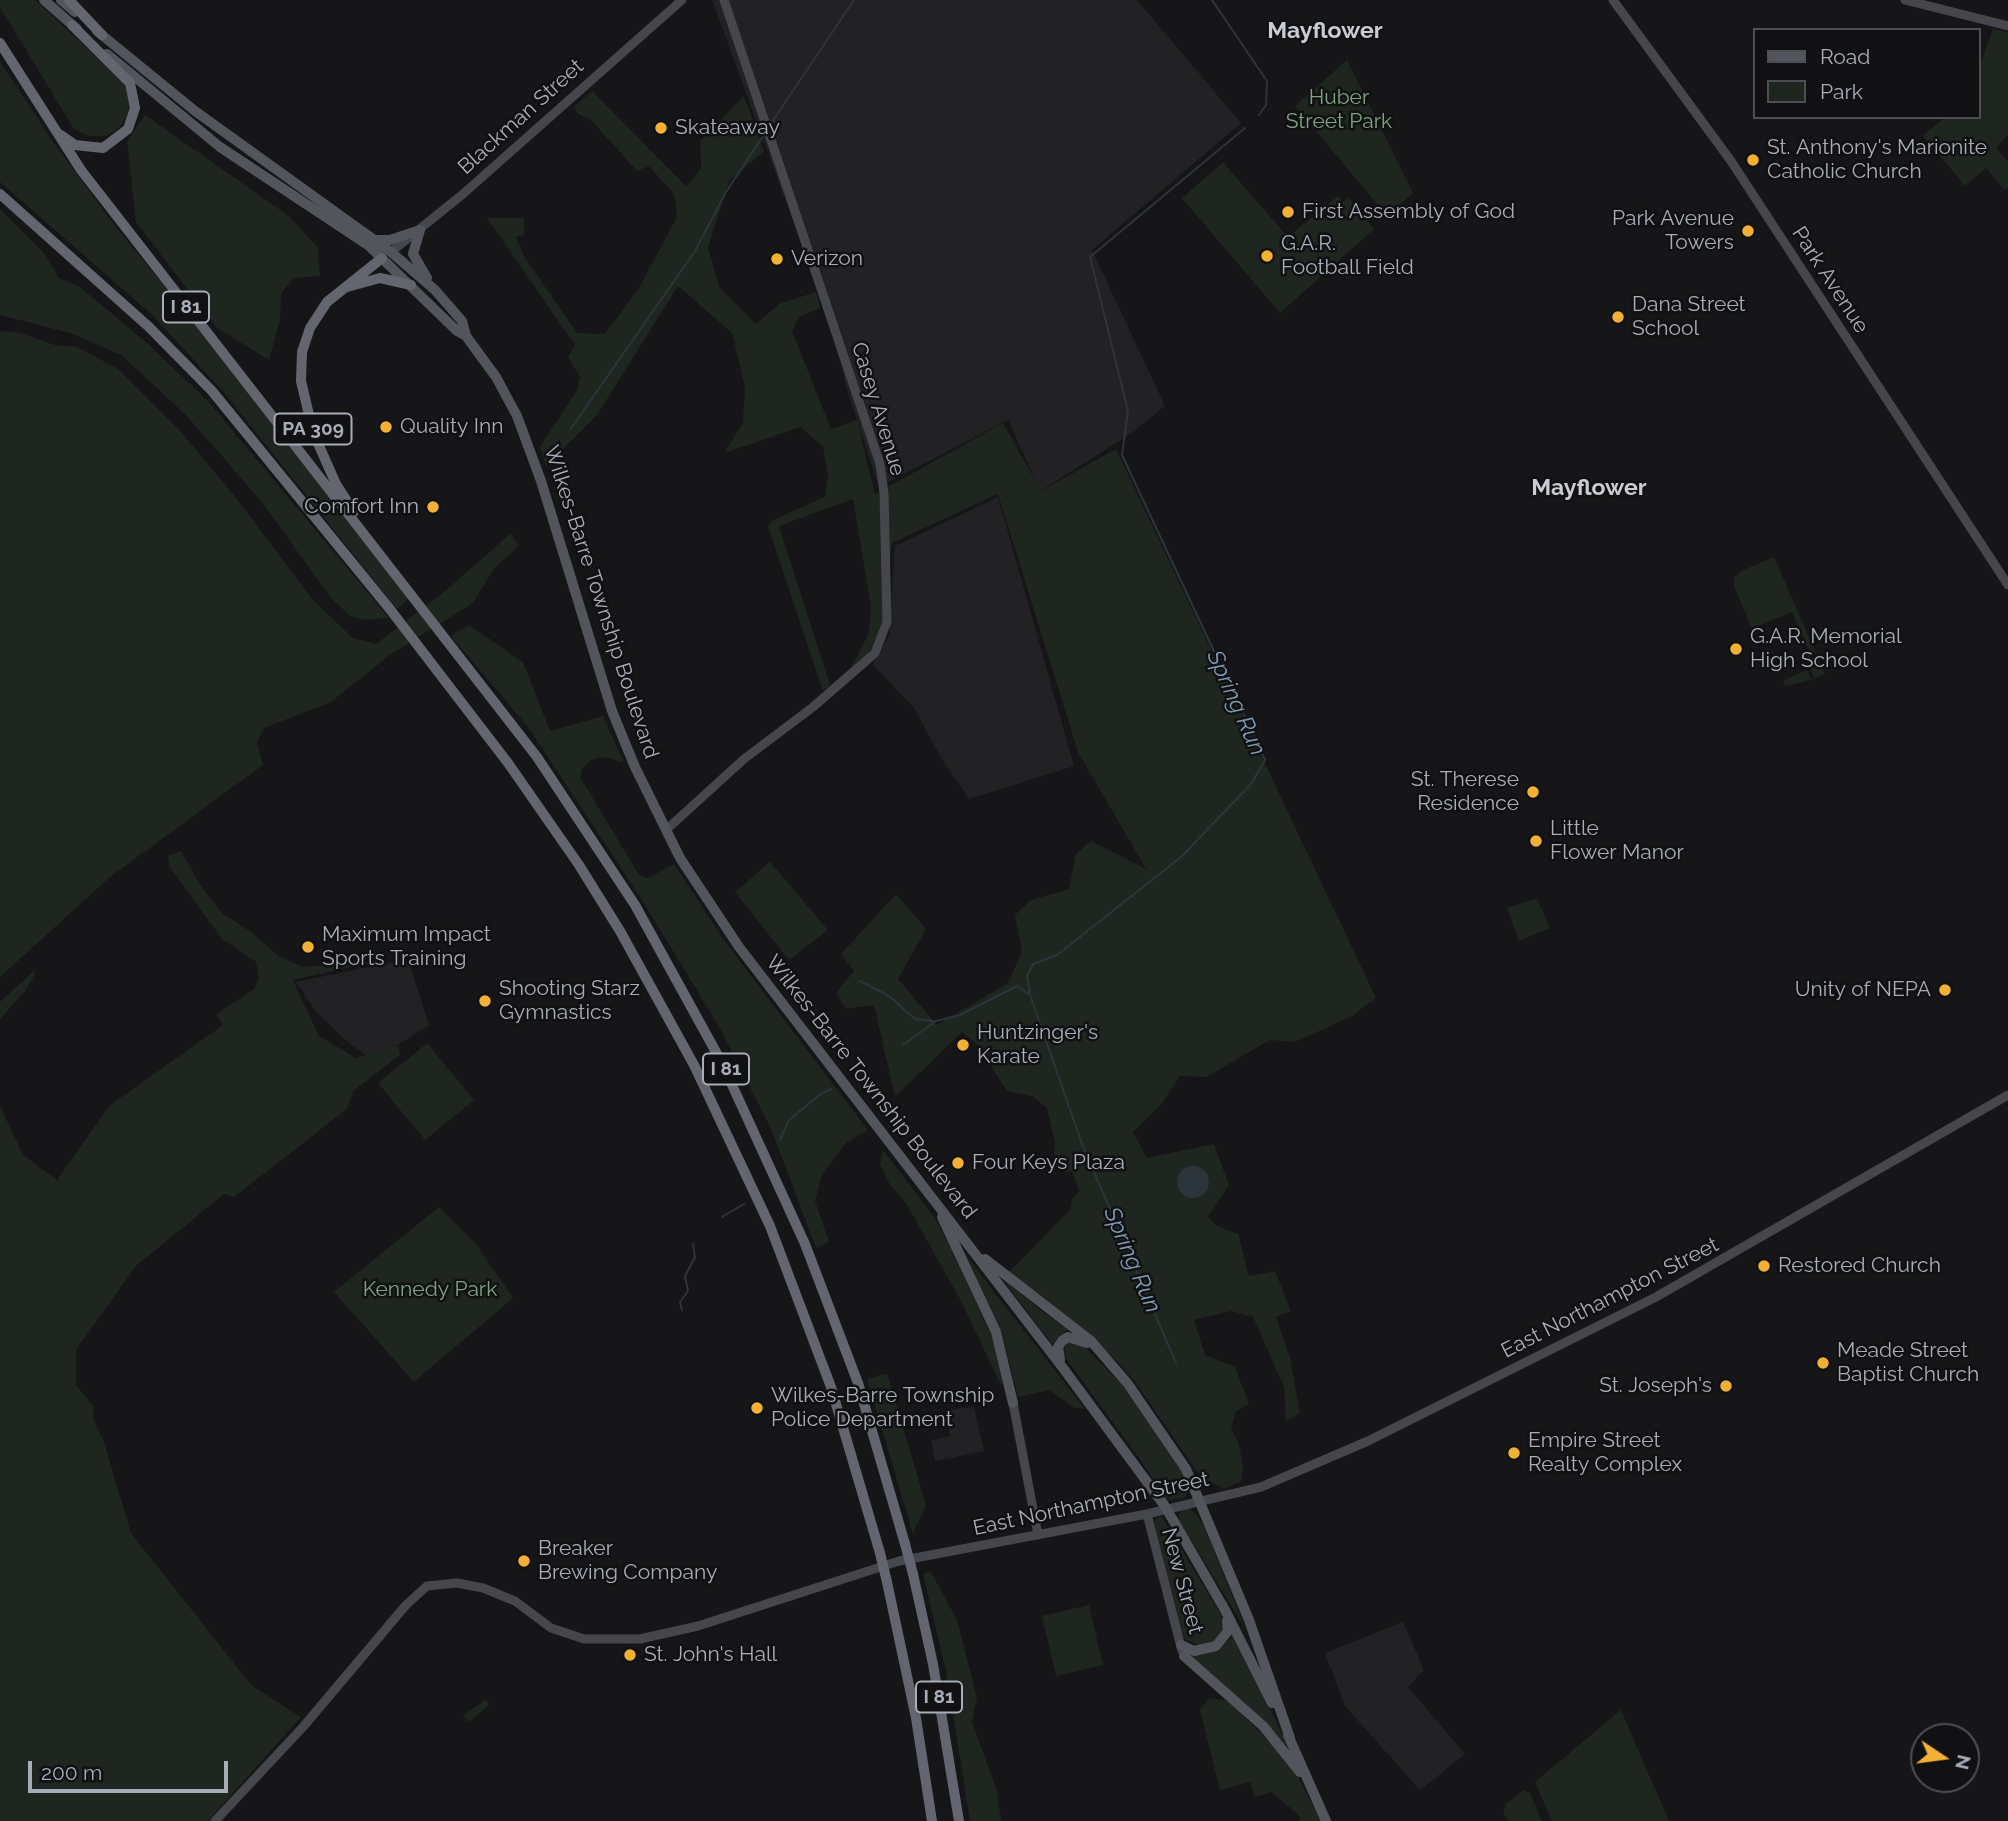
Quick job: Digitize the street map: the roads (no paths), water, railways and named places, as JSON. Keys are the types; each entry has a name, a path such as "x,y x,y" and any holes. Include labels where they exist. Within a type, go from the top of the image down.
{"highway":[{"path":"69,0 102,35"},
{"path":"45,116 69,141 96,149 111,144 122,135 134,115 135,99 130,83 72,25"},
{"name":"I 81","path":"0,43 45,116 130,235 450,644 571,806 635,905 722,1063 786,1199 841,1335 914,1574 933,1664 959,1821"},
{"name":"I 81","path":"0,194 149,327 212,391 389,608 508,763 579,865 620,931 694,1065 770,1226 810,1326 880,1553 916,1718 932,1821"},
{"name":"PA 309","path":"385,562 336,484 313,432 303,395 300,369 305,340 321,309 338,290 386,255"},
{"path":"338,290 380,278 411,285"}],"main road":[{"name":"Wilkes-Barre Township Boulevard","path":"44,0 220,147 435,290 462,321 466,336 496,377 527,440 612,711 666,830 732,937 976,1253 1164,1505 1225,1610 1290,1738 1326,1821"},
{"name":"Wilkes-Barre Township Boulevard","path":"61,0 195,111 373,240 411,285 457,331 466,336"},
{"name":"Blackman Street","path":"386,255 420,230 682,0"},
{"name":"Casey Avenue","path":"666,830 744,759 813,707 875,653 887,622 884,493 880,464 724,0"},
{"name":"Park Avenue","path":"1613,0 1731,161 2008,585"},
{"path":"1905,0 2008,26"},
{"path":"373,240 390,240 420,230"},
{"path":"420,230 414,246 415,261 435,290"},
{"name":"East Northampton Street","path":"215,1821 303,1727 406,1605 427,1586 457,1583 483,1588 515,1601 539,1621 567,1634 618,1641 698,1626 899,1561 1147,1514 1261,1486 1368,1441 1656,1297 2008,1095"},
{"path":"936,1204 996,1332 1013,1403 1038,1535"},
{"path":"976,1253 1091,1341 1148,1412 1194,1482 1249,1620 1290,1738"},
{"path":"1063,1368 1058,1347 1068,1337 1079,1338 1096,1349"},
{"name":"New Street","path":"1147,1514 1184,1657"},
{"path":"1181,1645 1194,1651 1216,1646 1228,1631 1225,1610"},
{"path":"1184,1657 1269,1733 1297,1768 1317,1801"}],"waterway":[{"path":"770,125 854,0"},
{"name":"Spring Run","path":"1212,0 1267,81 1266,105 1259,115"},
{"name":"Spring Run","path":"1176,1363 1082,1144 1030,995 1027,976 1033,964 1057,955 1181,857 1251,784 1265,760 1122,455 1128,411 1090,257 1245,128"},
{"path":"570,430 695,251 726,192 765,133"},
{"path":"860,981 889,996 915,1019 933,1021"},
{"path":"903,1045 936,1021 960,1015 1017,986 1030,995"},
{"path":"780,1140 789,1120 831,1089"},
{"path":"722,1217 744,1204"},
{"path":"682,1310 680,1302 688,1291 685,1276 695,1257 693,1244"}],"place":[{"name":"Skateaway","path":"661,128"},
{"name":"St. Anthony's Marionite Catholic Church","path":"1753,160"},
{"name":"First Assembly of God","path":"1288,212"},
{"name":"Park Avenue Towers","path":"1748,231"},
{"name":"G.A.R. Football Field","path":"1267,256"},
{"name":"Verizon","path":"777,259"},
{"name":"Dana Street School","path":"1618,317"},
{"name":"Quality Inn","path":"386,427"},
{"name":"Comfort Inn","path":"433,507"},
{"name":"G.A.R. Memorial High School","path":"1736,649"},
{"name":"St. Therese Residence","path":"1533,792"},
{"name":"Little Flower Manor","path":"1536,841"},
{"name":"Maximum Impact Sports Training","path":"308,947"},
{"name":"Unity of NEPA","path":"1945,990"},
{"name":"Shooting Starz Gymnastics","path":"485,1001"},
{"name":"Huntzinger's Karate","path":"963,1045"},
{"name":"Four Keys Plaza","path":"958,1163"},
{"name":"Restored Church","path":"1764,1266"},
{"name":"Meade Street Baptist Church","path":"1823,1363"},
{"name":"St. Joseph's","path":"1726,1386"},
{"name":"Wilkes-Barre Township Police Department","path":"757,1408"},
{"name":"Empire Street Realty Complex","path":"1514,1453"},
{"name":"Breaker Brewing Company","path":"524,1561"},
{"name":"St. John's Hall","path":"630,1655"}],"district":[{"name":"Mayflower","path":"1325,31"},
{"name":"Mayflower","path":"1589,488"}],"park label":[{"name":"Huber Street Park","path":"1339,110"},
{"name":"Kennedy Park","path":"430,1290"}]}
